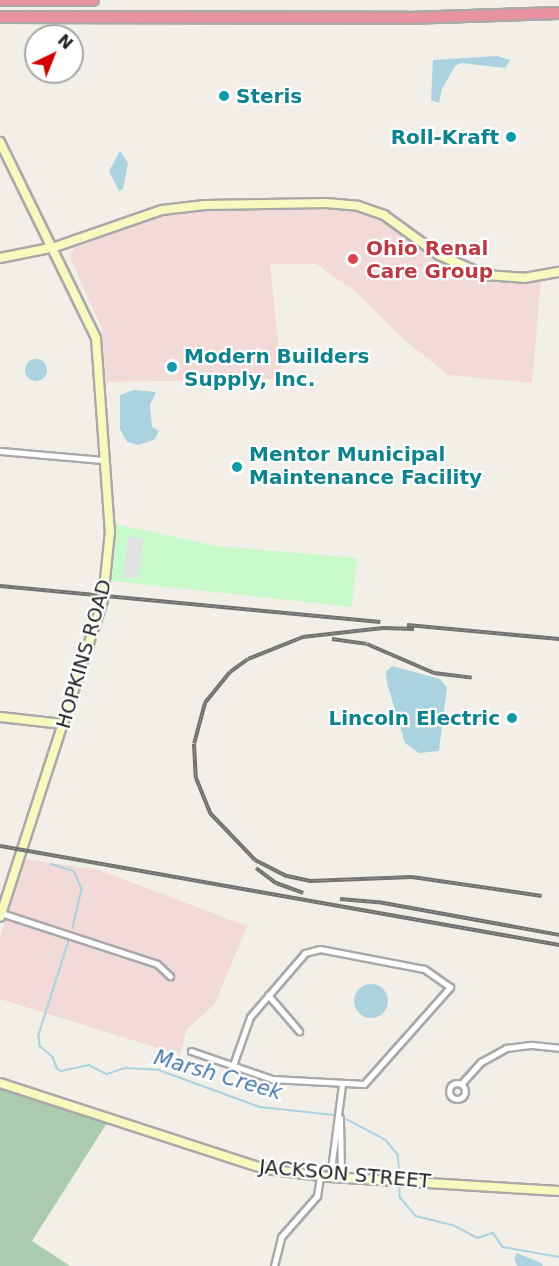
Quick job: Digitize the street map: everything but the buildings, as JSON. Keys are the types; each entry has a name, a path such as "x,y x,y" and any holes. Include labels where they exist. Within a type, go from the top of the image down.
{"highway":[{"path":"0,0 93,0"},
{"path":"0,17 407,18 559,13"}],"street":[{"name":"HOPKINS ROAD","path":"0,142 26,198 55,247 96,338 103,460 110,531 108,573 63,724 1,915"},
{"path":"0,258 55,247 114,224 162,210 205,205 326,203 358,206 384,215 439,255 485,275 524,278 559,272"},
{"path":"0,451 103,460"},
{"path":"0,717 63,724"},
{"path":"1,915 157,964 170,976"},
{"path":"191,1051 272,1079 364,1084 450,987 424,969 320,948 305,953 250,1017 233,1065"},
{"path":"268,995 299,1031"},
{"path":"461,1084 481,1062 506,1048 532,1045 559,1048"},
{"name":"JACKSON STREET","path":"0,1083 230,1160 325,1177 559,1191"},
{"path":"341,1177 342,1084"},
{"path":"273,1266 281,1237 316,1196 325,1177 340,1118"}],"shaded area":[{"path":"316,207 356,210 384,221 461,273 502,282 541,280 532,383 448,375 400,336 357,293 316,264 270,264 282,379 106,382 102,329 70,257 74,248 155,217 179,212"},
{"path":"128,536 143,539 138,578 123,577"},
{"path":"25,859 99,870 247,926 215,1004 187,1029 180,1055 0,999 0,937"}],"green space":[{"path":"115,524 217,546 357,558 352,607 112,581"},
{"path":"0,1088 107,1123 32,1241 70,1266 0,1266"}],"water":[{"path":"497,56 510,60 505,68 461,63 455,66 442,89 439,103 431,100 433,60"},
{"path":"120,151 128,163 123,189 119,191 109,171"},
{"path":"36,359 44,362 47,370 44,378 36,381 28,378 25,370 28,362"},
{"path":"134,390 156,392 150,405 152,427 159,431 154,440 138,445 127,442 120,429 120,395"},
{"path":"392,666 440,679 447,688 439,751 419,753 405,743 387,683 386,672"},
{"path":"371,984 383,989 388,1001 383,1013 371,1018 359,1013 354,1001 359,989"},
{"path":"517,1253 543,1266 517,1266 514,1258"}],"waterway":[{"name":"Marsh Creek","path":"51,864 74,871 82,889 73,928"},
{"name":"Marsh Creek","path":"69,941 39,1035 40,1046 53,1057 57,1068 61,1071 89,1065 107,1074 126,1068 159,1070 260,1107 334,1115"},
{"name":"Marsh Creek","path":"346,1119 386,1140 398,1155 400,1175"},
{"name":"Marsh Creek","path":"400,1185 400,1197 416,1216 453,1225 477,1238 493,1233 503,1247 559,1257"}],"railway":[{"path":"0,586 380,622"},
{"path":"407,625 559,639"},
{"path":"414,629 383,628 303,637 248,659 230,672 205,703 194,744 196,778 210,813 255,860 287,876 310,881 412,877 542,896"},
{"path":"332,639 367,644 434,673 472,678"},
{"path":"0,846 559,945"},
{"path":"256,868 276,883 303,893"},
{"path":"340,899 378,902 559,935"}],"place":[{"name":"Steris","path":"224,96"},
{"name":"Roll-Kraft","path":"511,137"},
{"name":"Ohio Renal Care Group","path":"353,259"},
{"name":"Modern Builders Supply, Inc.","path":"172,367"},
{"name":"Mentor Municipal Maintenance Facility","path":"237,467"},
{"name":"Lincoln Electric","path":"512,718"}]}
